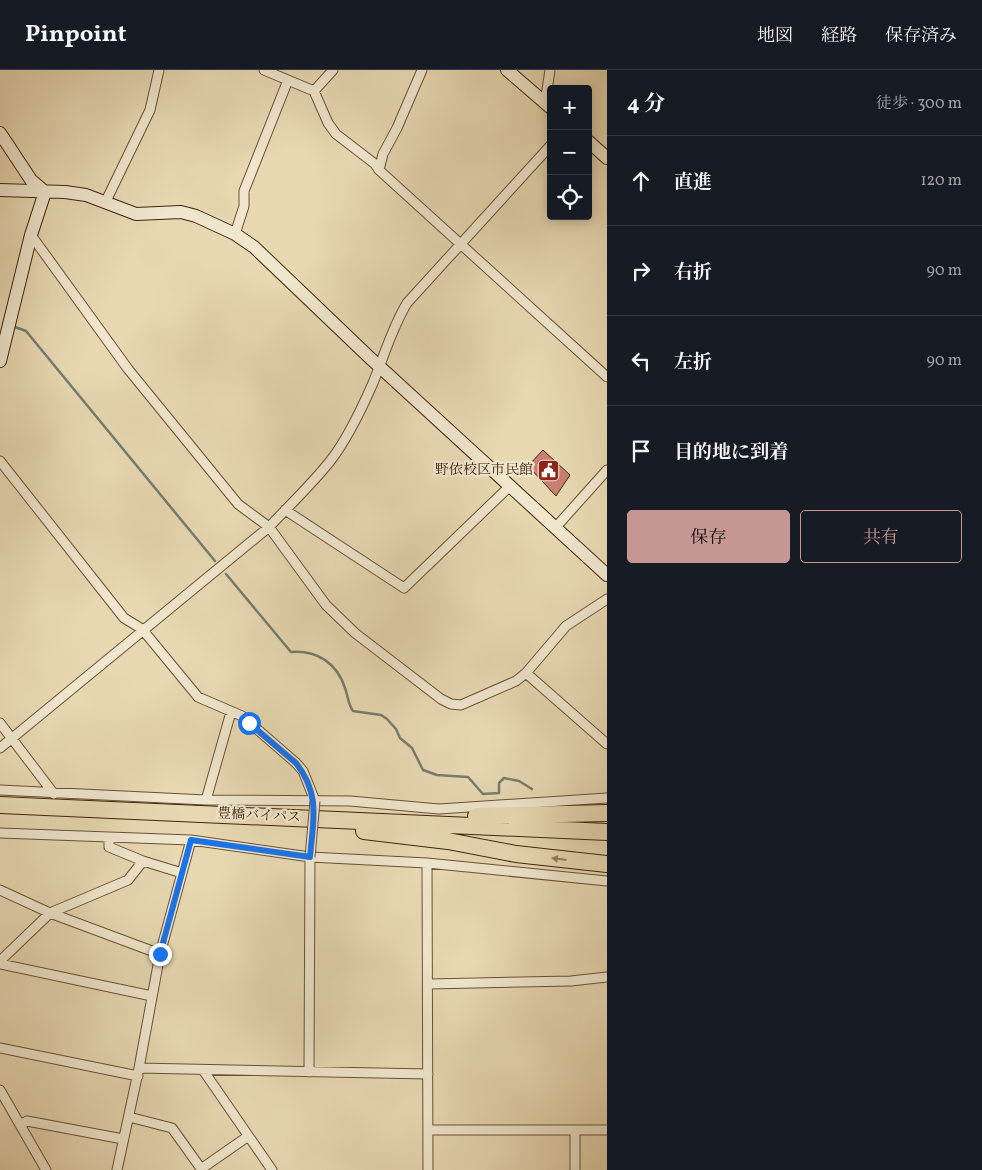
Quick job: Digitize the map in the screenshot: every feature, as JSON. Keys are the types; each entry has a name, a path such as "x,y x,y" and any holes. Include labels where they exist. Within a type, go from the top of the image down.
{"highway":[{"name":"豊橋バイパス","path":"0,804 607,832"},
{"path":"354,820 607,813"},
{"path":"286,818 329,828 448,841 516,854 607,864"}],"street":[{"path":"106,203 150,110 159,70"},
{"path":"264,70 314,91 328,124 336,134 375,164 379,170 607,377"},
{"path":"314,91 333,70"},
{"path":"379,170 383,154 397,128 422,70"},
{"path":"507,70 547,105"},
{"path":"549,85 550,70"},
{"path":"235,234 244,206 244,191 288,80"},
{"path":"0,133 31,180 45,192"},
{"path":"592,145 607,158"},
{"path":"0,748 142,629 269,527 285,510 331,459 348,432 373,382 378,365 408,303 547,149"},
{"path":"0,190 65,192 86,195 136,214 189,214 235,234 254,247 378,365 607,575"},
{"path":"0,361 30,235 45,192"},
{"path":"30,235 128,369 216,480 238,504 269,527 326,605 355,633 441,699 451,704 461,705 516,682 566,626 607,599"},
{"path":"0,461 124,618 142,629 198,697 242,716 296,763 302,771 315,801 310,857 309,1072"},
{"path":"556,527 607,470"},
{"path":"285,510 404,588 511,485"},
{"path":"526,673 607,744"},
{"path":"206,800 231,712"},
{"path":"0,723 54,794"},
{"path":"0,790 206,800 350,801 439,808 607,798"},
{"path":"0,834 191,840 310,857 428,863 607,881"},
{"path":"109,837 109,847 143,861 182,873"},
{"path":"117,1170 139,1072 160,954 191,840"},
{"path":"0,962 50,913 128,880 143,861"},
{"path":"428,863 428,1170"},
{"path":"0,890 50,913 160,954"},
{"path":"0,962 152,996"},
{"path":"429,984 571,981 607,977"},
{"path":"0,1048 139,1072 203,1070 428,1074"},
{"path":"203,1070 247,1137 272,1170"},
{"path":"0,1090 46,1170"},
{"path":"129,1117 172,1128 202,1169 247,1137"},
{"path":"20,1125 28,1121 123,1139"},
{"path":"429,1130 607,1130"},
{"path":"575,1130 575,1170"}],"building":[{"name":"野依校区市民館","path":"543,450 570,475 556,496 528,466"}],"waterway":[{"path":"15,327 26,331 215,561"},
{"path":"226,574 291,652 309,653 325,660 331,665 341,679 353,711 381,715 387,719 396,729 400,738 412,748 423,770 437,775 468,777 483,794 499,793 499,783 504,778 519,781 532,789"}],"place":[{"name":"野依校区市民館","path":"549,470"}],"route":[{"path":"160,954 191,840 310,857 315,801 302,771 296,763 249,723"}]}
